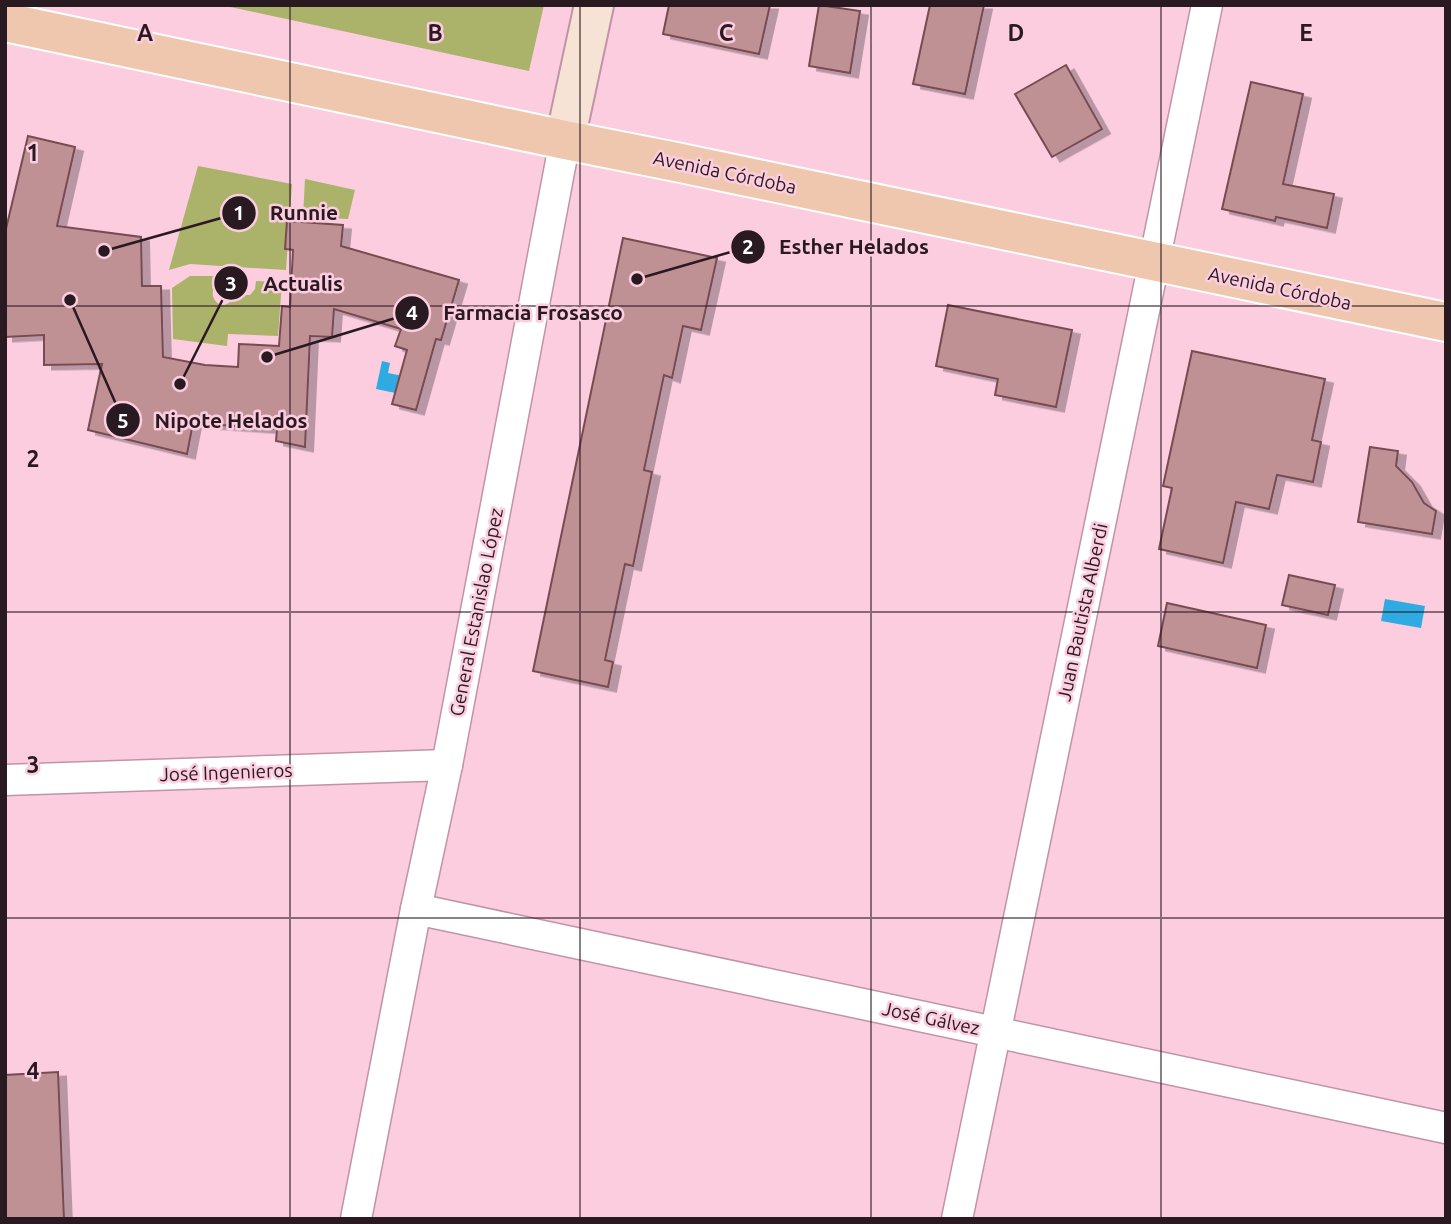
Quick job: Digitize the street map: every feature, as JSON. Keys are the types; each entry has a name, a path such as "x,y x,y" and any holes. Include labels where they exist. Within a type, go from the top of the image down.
{"main road":[{"name":"Avenida Córdoba","path":"5,22 1446,322"}],"street":[{"name":"General Estanislao López","path":"356,1219 447,765 565,140 594,5"},
{"name":"Juan Bautista Alberdi","path":"957,1219 1208,5"},
{"name":"José Ingenieros","path":"5,780 447,765"},
{"name":"José Gálvez","path":"416,909 1446,1128"}],"green space":[{"path":"221,5 544,5 529,71"},
{"path":"198,166 292,184 286,270 190,264 169,270"},
{"path":"305,179 355,190 348,219 303,217"},
{"path":"190,276 223,276 228,285 215,288 213,297 224,305 233,299 232,290 240,295 250,295 255,289 256,281 282,282 278,336 228,334 227,346 173,339 172,288"}],"water":[{"path":"382,361 390,363 388,373 424,380 420,398 376,389"},
{"path":"1385,599 1425,606 1421,628 1381,621"}],"building":[{"path":"669,5 770,5 759,54 663,34"},
{"path":"819,5 860,11 850,73 809,66"},
{"path":"930,5 984,5 965,94 913,84"},
{"path":"1066,65 1102,129 1052,157 1015,94"},
{"path":"1251,82 1303,94 1283,184 1334,194 1327,228 1276,217 1275,221 1222,209"},
{"path":"28,136 75,147 57,226 141,237 142,286 161,286 163,357 205,365 238,367 239,344 279,346 282,306 290,307 293,250 285,249 287,221 343,225 341,246 459,280 441,340 436,339 416,410 392,404 407,350 395,346 401,329 334,309 332,337 310,336 305,447 276,441 277,429 193,423 187,454 88,430 102,364 44,365 44,335 5,337 5,233"},
{"path":"623,238 717,258 701,330 683,326 672,378 664,375 644,470 652,472 633,566 625,564 605,660 613,662 608,687 533,671"},
{"path":"948,305 1072,330 1056,407 995,395 998,379 936,366"},
{"path":"1192,351 1325,379 1312,440 1321,442 1313,482 1277,475 1269,509 1236,502 1223,563 1159,549 1172,488 1163,486"},
{"path":"1370,447 1398,451 1396,466 1412,482 1424,503 1436,511 1432,534 1358,522"},
{"path":"1289,575 1335,585 1328,615 1282,605"},
{"path":"1167,603 1266,625 1257,668 1158,646"},
{"path":"58,1072 64,1219 5,1219 5,1075"}],"place":[{"name":"Runnie","path":"104,251"},
{"name":"Esther Helados","path":"637,279"},
{"name":"Nipote Helados","path":"70,300"},
{"name":"Farmacia Frosasco","path":"267,357"},
{"name":"Actualis","path":"180,384"}]}
